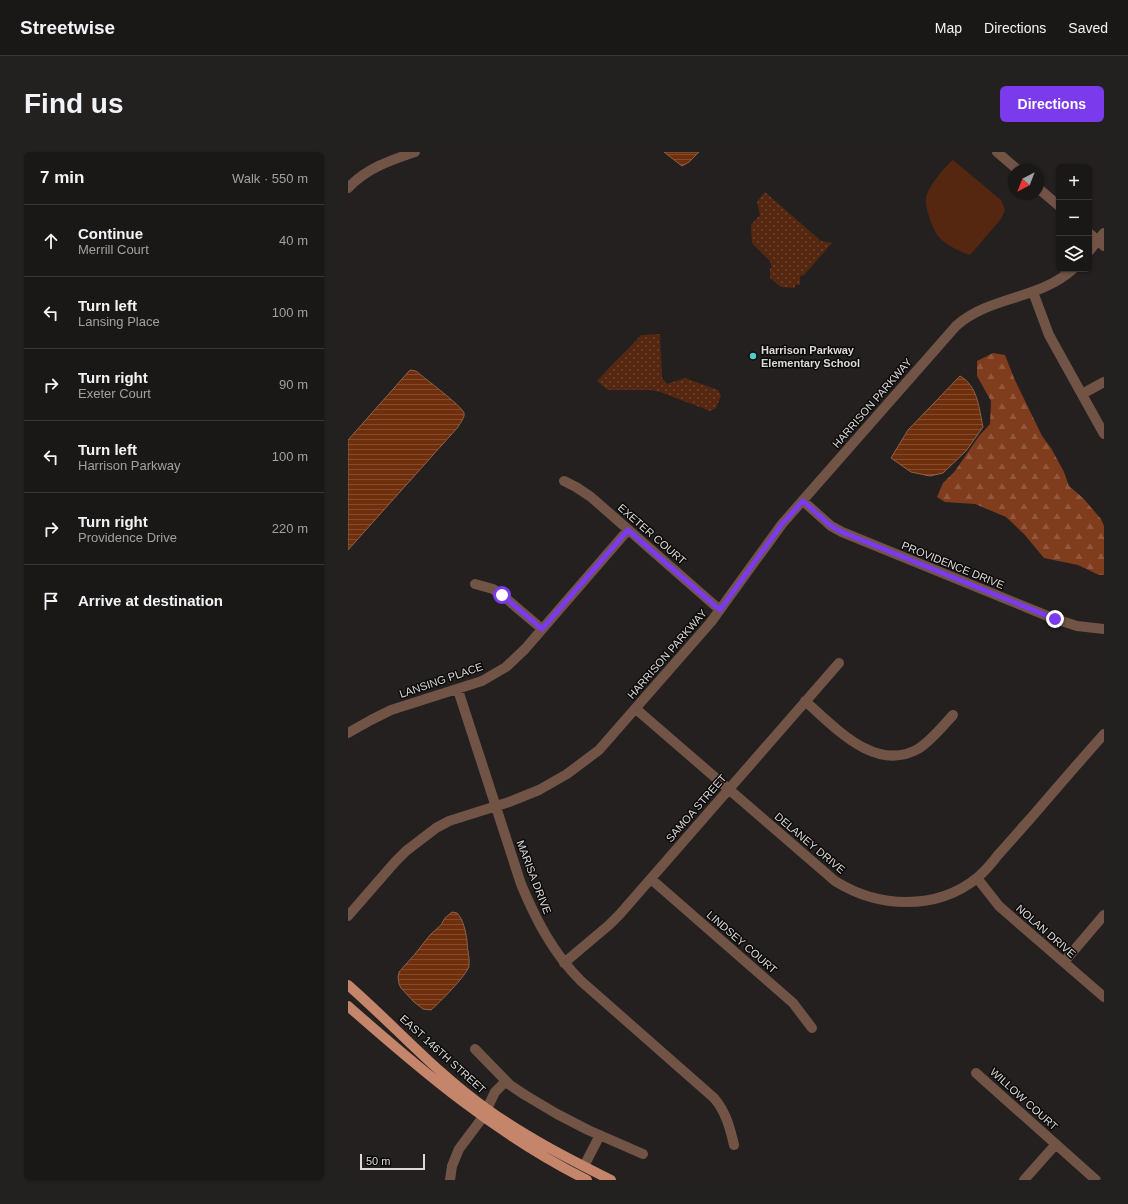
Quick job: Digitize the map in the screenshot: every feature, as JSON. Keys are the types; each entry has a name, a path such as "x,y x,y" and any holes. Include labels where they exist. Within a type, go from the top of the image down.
{"main road":[{"name":"EAST 146TH STREET","path":"348,985 485,1113 519,1142 587,1180"},
{"name":"EAST 146TH STREET","path":"348,1006 448,1092 611,1180"}],"street":[{"path":"348,188 366,172 377,166 415,152"},
{"path":"997,152 1011,164"},
{"path":"1044,193 1056,203"},
{"path":"1092,234 1102,239 1092,248"},
{"name":"HARRISON PARKWAY","path":"348,916 395,862 420,839 436,828 449,821 525,796 567,774 599,750 720,610 782,524 959,323 977,311 1033,292 1056,282 1069,272"},
{"path":"1033,292 1049,335 1104,434"},
{"path":"1082,394 1104,382"},
{"name":"EXETER COURT","path":"564,481 584,492 720,610"},
{"name":"PROVIDENCE DRIVE","path":"803,501 831,526 842,532 1050,617 1078,626 1104,629"},
{"name":"LANSING PLACE","path":"348,733 391,710 458,690 482,681 506,667 525,649 628,530"},
{"path":"475,584 493,589 502,595 542,629"},
{"name":"SAMOA STREET","path":"564,963 609,925 651,879 839,663"},
{"name":"MARISA DRIVE","path":"458,690 521,884 533,912 547,938 564,963 589,988 714,1098 724,1111 734,1145"},
{"path":"805,701 856,744 870,751 886,755 898,755 917,750 953,715"},
{"name":"DELANEY DRIVE","path":"636,709 827,875 844,887 864,896 887,901 919,901 951,893 977,878 1104,734"},
{"name":"NOLAN DRIVE","path":"977,878 999,906 1104,997"},
{"name":"LINDSEY COURT","path":"651,879 792,1003 812,1028"},
{"path":"1064,962 1104,915"},
{"name":"EAST 146TH STREET","path":"475,1049 506,1081 525,1095 557,1114 600,1136 643,1154"},
{"name":"WILLOW COURT","path":"976,1072 1096,1180"},
{"path":"450,1180 452,1166 459,1149 485,1113 495,1092 506,1081"},
{"path":"584,1166 600,1136"},
{"path":"1024,1180 1056,1144"}],"green space":[{"path":"993,353 1005,355 1014,378 1042,436 1051,448 1064,472 1069,486 1083,498 1101,519 1104,526 1104,575 1099,575 1078,565 1044,558 1024,534 1006,517 975,504 945,502 937,497 943,483 955,471 979,436 990,424 991,401 977,376 977,361"}],"shaded area":[{"path":"664,152 699,152 689,162 682,166"},
{"path":"953,160 1001,200 1005,210 1001,219 970,255 944,242 938,236 931,223 926,206 926,198 933,182"},
{"path":"765,192 821,241 832,243 804,275 800,276 800,285 795,285 795,288 781,287 770,278 770,268 772,268 770,261 752,243 751,225 760,215 757,202"},
{"path":"660,334 662,378 667,384 685,378 718,390 721,396 716,408 710,411 660,392 650,390 608,390 597,381 641,335"},
{"path":"410,370 416,371 450,398 462,409 464,417 458,427 348,550 348,440"},
{"path":"960,376 971,386 977,398 983,427 966,451 943,473 930,476 911,472 891,458 908,430"},
{"path":"452,912 457,913 464,926 469,966 458,982 431,1010 423,1009 401,988 398,977 399,972 430,935 441,925 445,918"}],"place":[{"name":"Harrison Parkway Elementary School","path":"753,356"}],"route":[{"path":"502,595 542,629 628,530 720,610 782,524 803,501 836,530 1055,619"}]}
